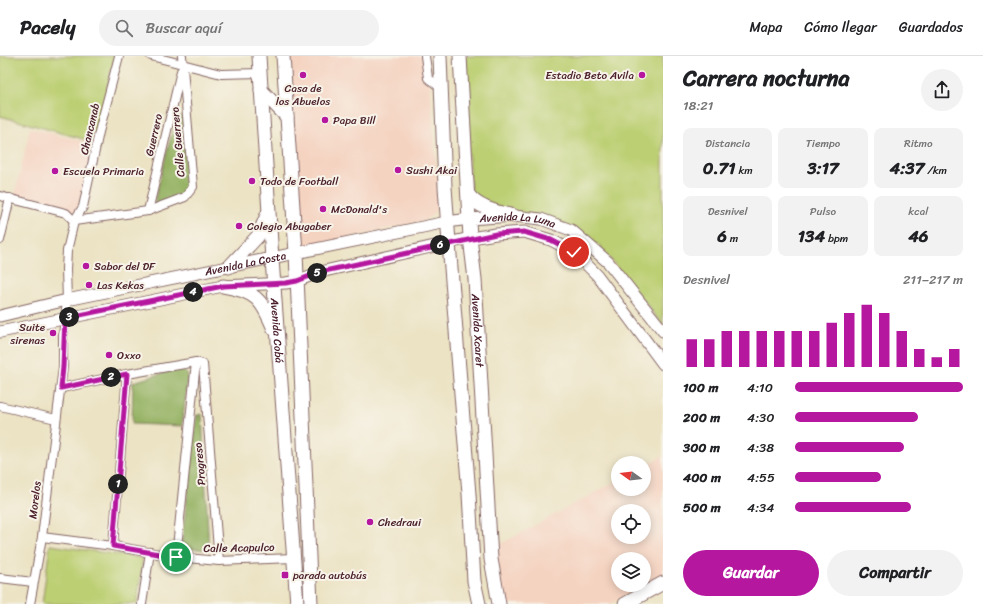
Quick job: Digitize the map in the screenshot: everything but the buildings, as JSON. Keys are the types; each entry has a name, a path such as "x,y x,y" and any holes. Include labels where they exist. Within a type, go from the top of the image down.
{"main road":[{"name":"Avenida Cobá","path":"259,56 297,604"},
{"name":"Avenida Cobá","path":"283,56 296,254 310,603"},
{"name":"Avenida Xcaret","path":"440,56 447,222 469,494 474,581 479,604"},
{"name":"Avenida Xcaret","path":"460,56 470,238 475,279 490,559 499,604"},
{"path":"261,90 287,117"},
{"path":"468,194 471,200 494,211 514,216"},
{"path":"229,267 258,236 269,209"},
{"name":"Avenida La Luna","path":"469,219 514,216 541,219 571,230 608,262 663,331"},
{"name":"Avenida La Costa","path":"1,313 272,259 447,222 469,219"},
{"path":"538,236 541,219"},
{"name":"Avenida La Luna","path":"470,238 524,232 551,240 574,252 592,270 663,364"},
{"name":"Avenida La Costa","path":"0,332 221,287 297,281 320,272 470,238"},
{"path":"216,270 221,287 238,288 251,294 261,302 278,337"},
{"path":"282,392 303,436"},
{"path":"469,494 490,559"},
{"path":"625,604 663,583"}],"street":[{"name":"Chancanab","path":"65,318 67,300 67,251 74,220 83,207 99,132 119,56"},
{"path":"152,56 182,60 221,74 260,73"},
{"path":"426,56 428,78 441,88"},
{"name":"Calle Guerrero","path":"74,220 148,211 185,197 193,187 182,60"},
{"name":"Guerrero","path":"148,211 182,60"},
{"path":"0,196 66,213 74,220"},
{"path":"0,240 10,198"},
{"name":"Morelos","path":"30,604 42,537 61,388 65,318"},
{"path":"61,388 127,374 199,363 176,557"},
{"name":"Progreso","path":"199,363 219,561"},
{"path":"113,546 127,374"},
{"path":"0,406 56,419"},
{"name":"Calle Acapulco","path":"42,537 113,546 176,557 219,561 294,558"},
{"path":"142,604 150,552"},
{"path":"0,578 33,582"}],"shaded area":[{"path":"290,56 428,56 439,202 434,213 424,221 314,245 305,244 299,241"},
{"name":"Escuela Primaria","path":"30,128 96,145 79,214 14,198"},
{"path":"663,456 663,575 651,582 651,552 611,552 611,592 632,592 610,604 504,604 495,547 611,484 611,496 651,496 651,462"}],"green space":[{"path":"0,56 115,56 94,142 0,116"},
{"path":"462,56 663,56 663,325 600,246 577,231 476,202 471,192"},
{"path":"176,116 183,117 187,190 181,196 156,205 155,199"},
{"path":"181,368 188,375 182,426 132,424 133,382"},
{"path":"202,414 209,550 181,548 197,415"},
{"path":"50,545 143,558 137,604 42,604"}],"place":[{"name":"Casa de los Abuelos","path":"303,75"},
{"name":"Estadio Beto Avila","path":"642,75"},
{"name":"Papa Bill","path":"325,120"},
{"name":"Sushi Akai","path":"398,170"},
{"name":"Escuela Primaria","path":"55,171"},
{"name":"Todo de Football","path":"252,181"},
{"name":"McDonald's","path":"323,209"},
{"name":"Colegio Abugaber","path":"239,226"},
{"name":"Sabor del DF","path":"86,266"},
{"name":"Las Kekas","path":"89,285"},
{"name":"Suite sirenas","path":"53,333"},
{"name":"Oxxo","path":"109,355"},
{"name":"Chedraui","path":"370,522"},
{"name":"parada autobús","path":"285,575"}],"route":[{"path":"176,557 113,546 127,374 61,388 65,318 223,286 286,283 297,281 320,272 470,238 496,234 524,232 551,240 574,252"}]}
